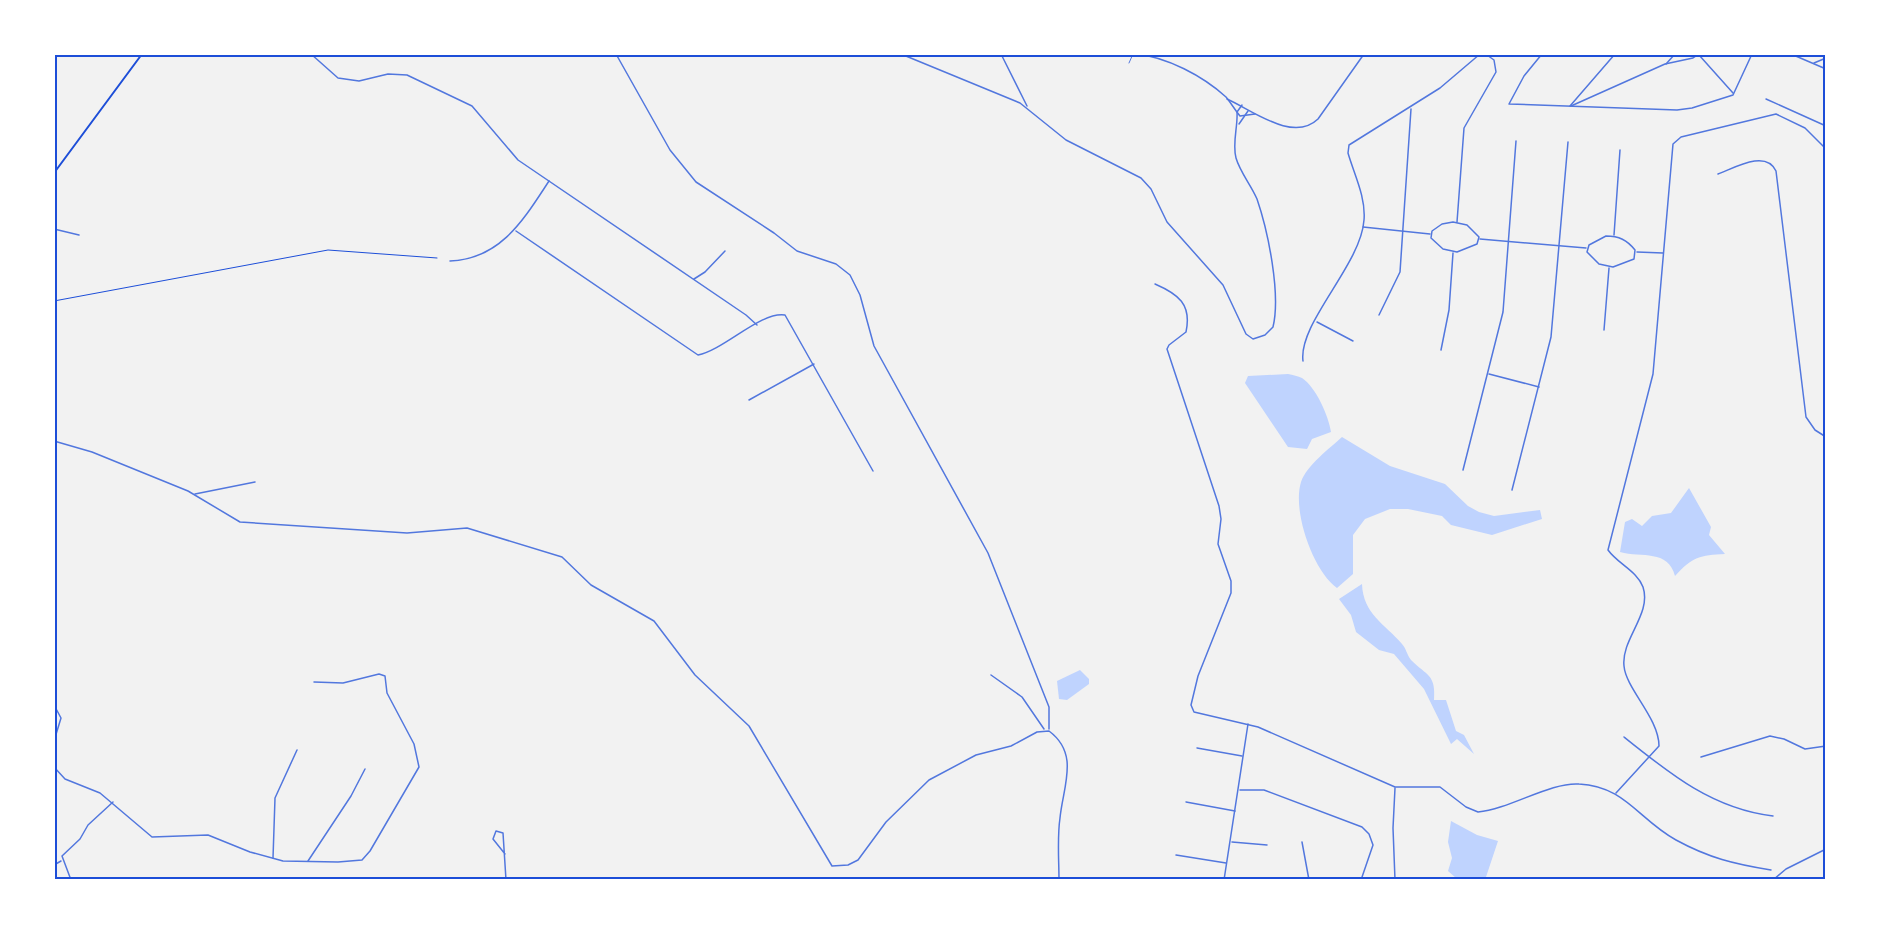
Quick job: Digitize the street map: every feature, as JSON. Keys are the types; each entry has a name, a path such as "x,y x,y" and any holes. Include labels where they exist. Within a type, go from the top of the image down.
{"main road":[{"path":"54,173 142,54"}],"street":[{"path":"311,54 338,78 352,81 396,74 407,75 472,106 518,159 756,325"},
{"path":"616,54 670,150 696,182 774,233 797,251 836,264 850,275 860,295 874,346 991,561 1049,707 1048,731"},
{"path":"901,54 1029,109 1066,140 1132,173 1146,183 1167,222 1223,285 1246,334 1253,339 1270,331 1275,319 1271,255 1257,199 1236,160 1237,112 1242,105"},
{"path":"1001,54 1029,109"},
{"path":"1134,54 1166,61 1185,70 1227,99 1256,114 1296,128 1308,127 1318,119 1364,54"},
{"path":"1303,361 1302,345 1358,244 1363,227 1364,206 1348,147 1440,88 1480,54 1489,56 1496,62 1497,72 1464,128 1457,222"},
{"path":"1542,54 1524,76 1509,104 1677,110 1692,108 1734,93 1752,54"},
{"path":"1570,106 1615,54"},
{"path":"1665,64 1675,54"},
{"path":"1570,106 1665,64 1699,54 1734,93"},
{"path":"1791,54 1826,69"},
{"path":"54,58 58,55"},
{"path":"1813,64 1826,58"},
{"path":"1227,99 1240,116 1256,114"},
{"path":"1766,99 1826,126"},
{"path":"1379,315 1400,274 1411,107"},
{"path":"1238,125 1249,109"},
{"path":"1616,794 1659,746 1657,734 1624,668 1626,649 1642,608 1644,591 1637,577 1615,560 1608,550 1653,374 1673,144 1681,137 1776,114 1805,128 1826,150"},
{"path":"1463,470 1503,312 1516,141"},
{"path":"1512,490 1540,387 1552,327 1561,247 1568,142"},
{"path":"1614,236 1620,150"},
{"path":"1718,174 1752,162 1766,160 1773,165 1776,171 1806,417 1815,430 1826,437"},
{"path":"450,261 466,260 482,254 516,231 549,180"},
{"path":"1431,235 1438,226 1457,222 1470,227 1479,239 1587,249 1598,238 1614,236 1627,242 1636,252 1664,253"},
{"path":"1363,227 1431,235"},
{"path":"54,229 79,235"},
{"path":"516,231 693,353 708,352 756,325 782,314 791,322 873,471"},
{"path":"1431,235 1437,246 1453,252 1467,250 1477,244 1479,239"},
{"path":"1587,249 1593,260 1609,267 1628,263 1634,259 1636,252"},
{"path":"693,279 705,272 725,251"},
{"path":"1441,350 1449,309 1453,252"},
{"path":"1604,330 1609,267"},
{"path":"1155,284 1181,298 1188,310 1186,332 1167,349 1219,506 1221,519 1219,548 1232,587 1198,676 1191,708 1202,716 1248,724 1395,788 1440,787 1466,807 1478,812 1570,784 1598,785 1616,794 1674,839 1724,862 1771,870"},
{"path":"1315,321 1353,342"},
{"path":"749,400 814,363"},
{"path":"1489,374 1540,387"},
{"path":"54,441 92,452 194,495 245,523 338,526 407,533 467,528 562,557 591,585 654,621 696,675 749,726 832,866 848,865 858,860 876,835 916,790 929,780 976,754 1011,746 1045,730"},
{"path":"194,495 255,482"},
{"path":"54,767 65,779 92,788 113,802 152,837 208,835 273,858 307,862 352,862 366,856 419,767 414,744 387,693 387,680 384,675 343,683 314,682"},
{"path":"991,675 1022,697 1045,730 1067,753 1068,775 1060,817 1059,880"},
{"path":"54,705 61,718 54,741"},
{"path":"1224,880 1240,790 1248,724"},
{"path":"1701,757 1770,736 1784,739 1805,749 1826,746"},
{"path":"1624,738 1650,758 1720,803 1744,812 1773,816"},
{"path":"1197,748 1243,756"},
{"path":"273,858 275,798 297,750"},
{"path":"307,862 351,796 365,769"},
{"path":"1395,788 1393,828 1395,880"},
{"path":"1240,790 1264,790 1355,824 1369,834 1373,845 1361,880"},
{"path":"70,880 62,856 80,839 88,825 113,802"},
{"path":"1186,802 1236,811"},
{"path":"505,854 493,839 496,831 504,836 505,854 506,880"},
{"path":"1231,842 1267,845"},
{"path":"1299,880 1309,879 1302,842"},
{"path":"1773,880 1786,868 1826,849"},
{"path":"1176,855 1227,863"},
{"path":"54,865 62,860"},
{"path":"54,861 59,862"}],"lane":[{"path":"1129,63 1134,54"}],"path":[{"path":"54,302 328,250 437,258"}],"water":[{"path":"1288,374 1302,378 1312,388 1325,411 1330,426 1331,432 1312,439 1307,449 1288,447 1245,383 1248,376"},
{"path":"1342,437 1390,466 1445,484 1468,506 1479,512 1494,516 1540,510 1542,519 1492,535 1451,525 1442,516 1408,509 1390,509 1365,519 1353,535 1353,574 1337,588 1328,580 1313,555 1302,524 1299,494 1301,482 1308,469"},
{"path":"1689,488 1711,527 1709,535 1725,554 1697,558 1675,576 1672,567 1660,558 1620,552 1625,522 1632,519 1642,526 1652,516 1671,513"},
{"path":"1362,584 1366,603 1371,611 1403,646 1411,660 1432,680 1434,700 1446,700 1456,731 1464,735 1474,754 1457,739 1451,744 1424,689 1394,654 1379,650 1356,632 1351,615 1339,599"},
{"path":"1080,670 1089,679 1089,684 1067,700 1059,699 1057,681"},
{"path":"1451,821 1477,835 1498,841 1486,877 1478,880 1456,878 1448,871 1452,858 1448,842"}]}
